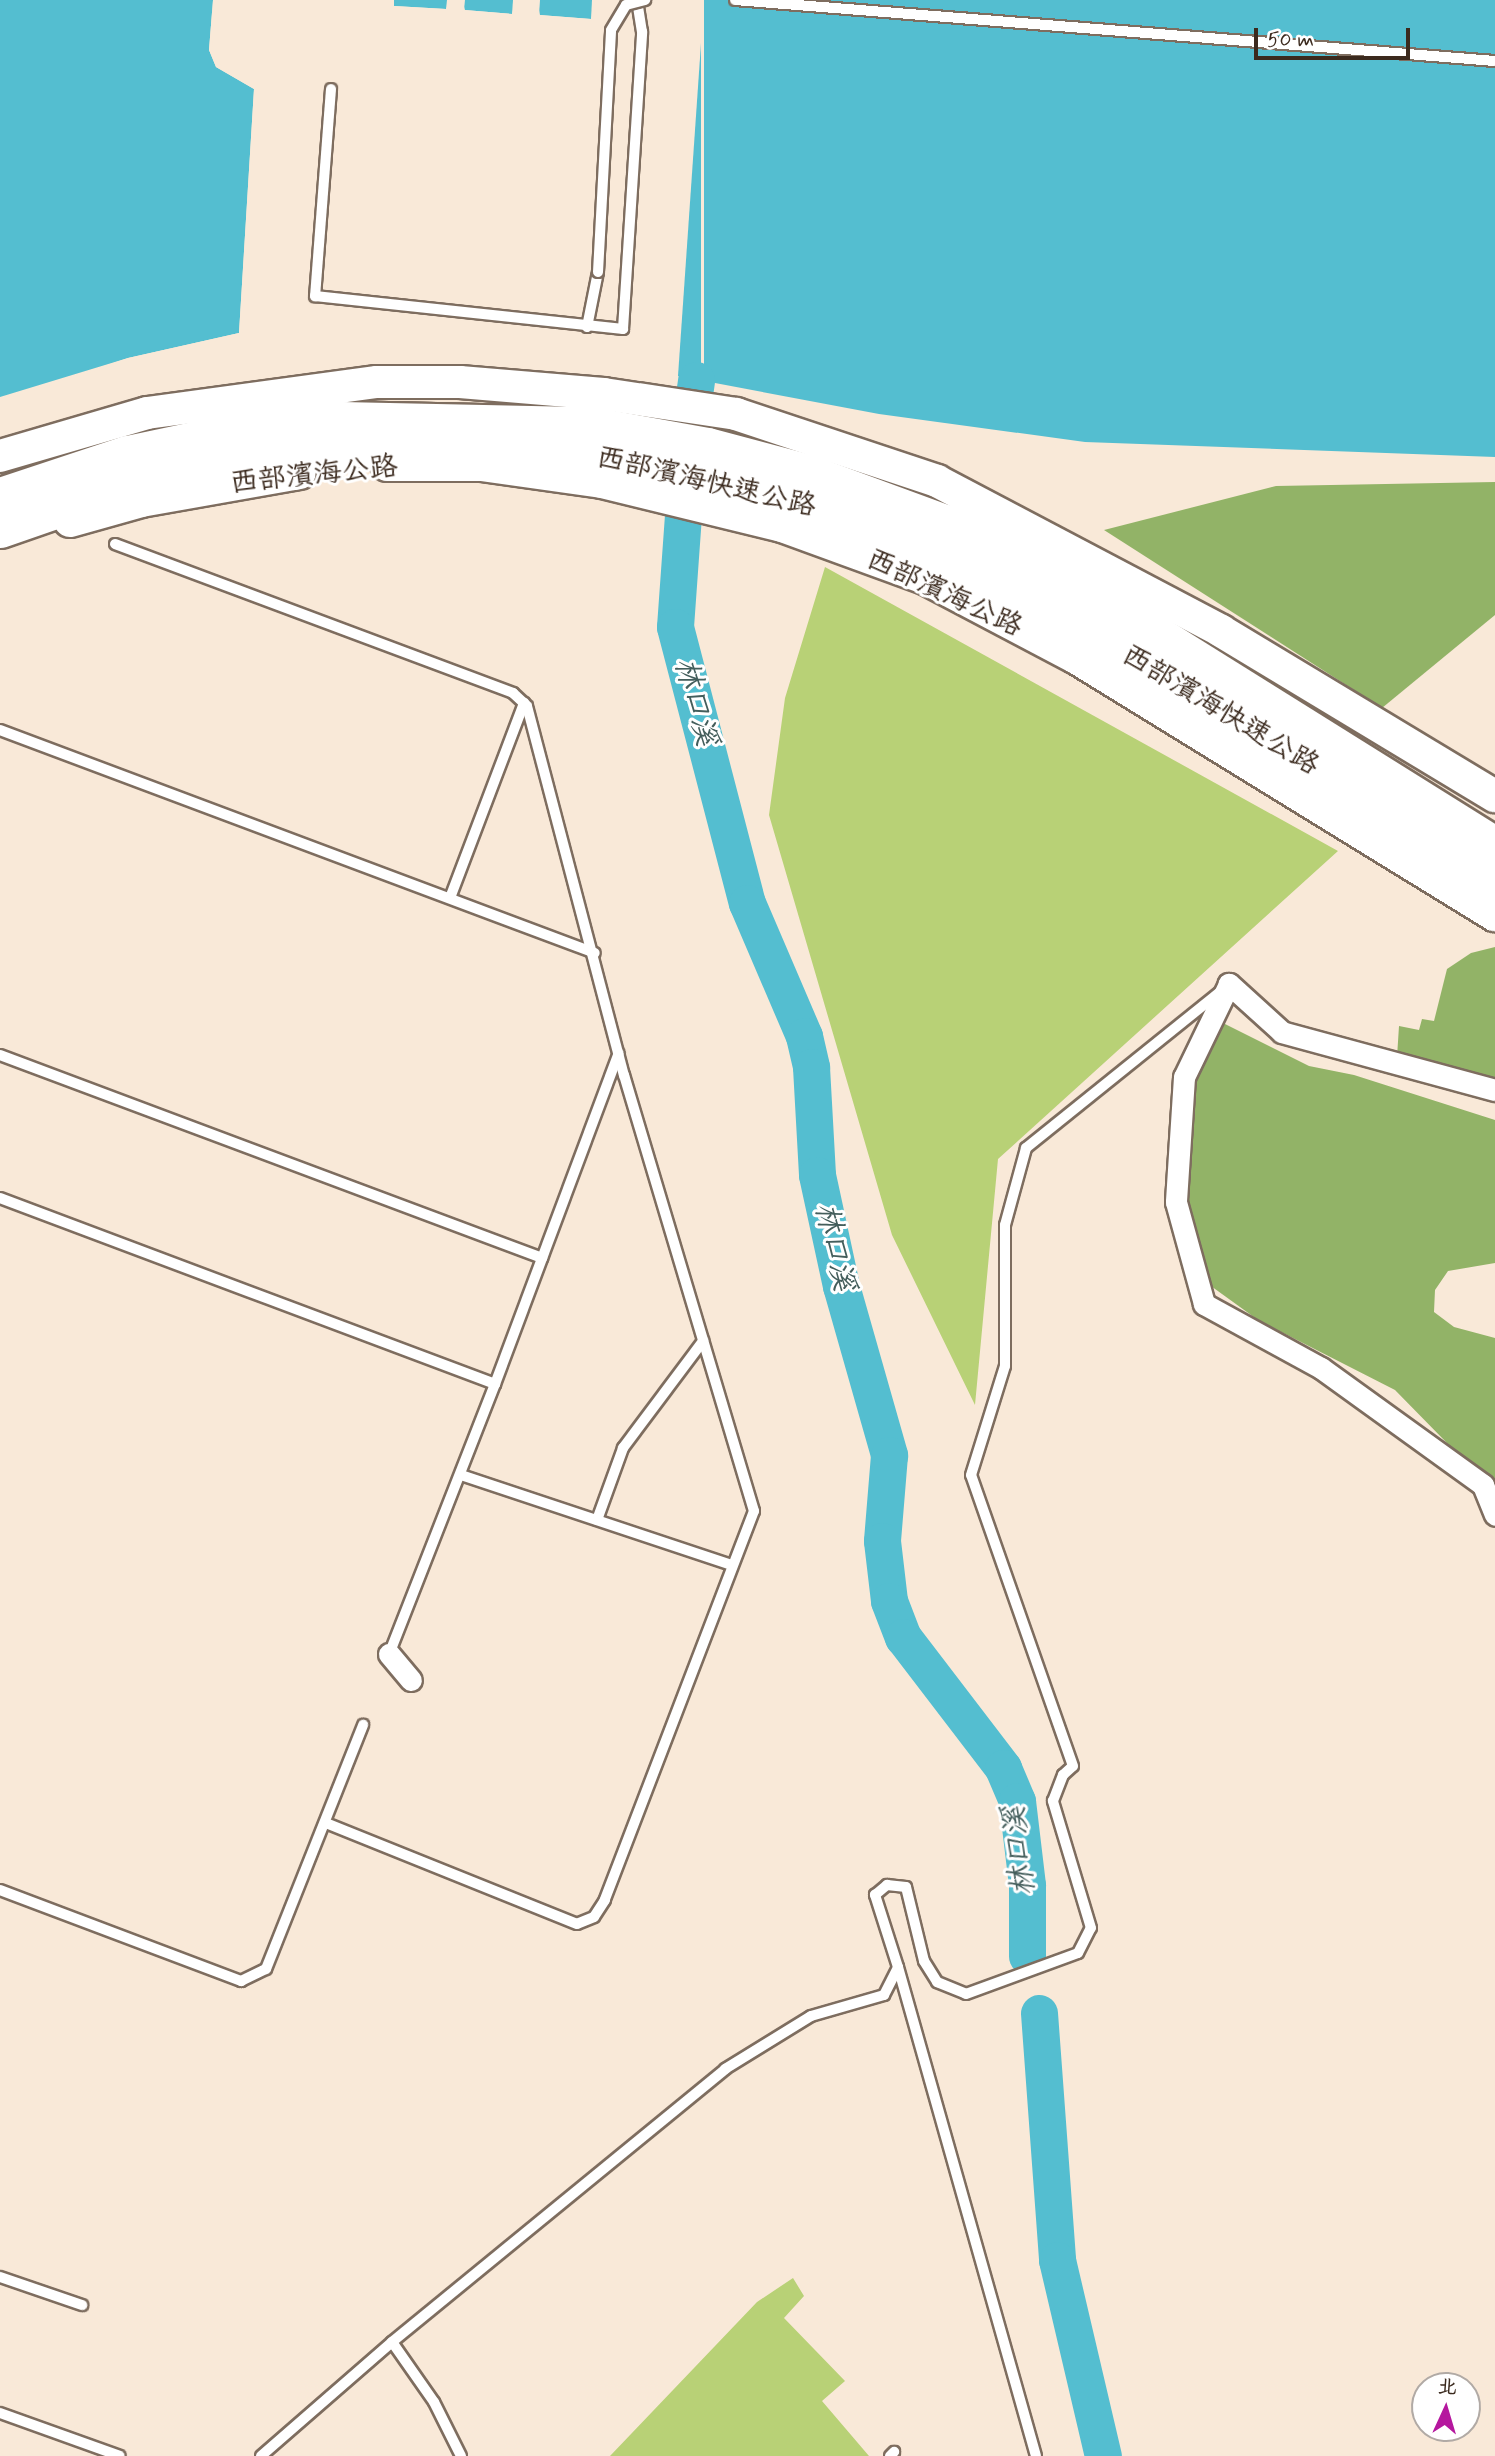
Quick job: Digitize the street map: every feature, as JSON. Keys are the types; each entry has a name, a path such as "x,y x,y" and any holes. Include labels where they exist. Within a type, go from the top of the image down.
{"highway":[{"name":"西部濱海快速公路","path":"0,496 127,454 218,435 341,420 590,425 707,446 809,473 945,523 1096,616 1495,877"},
{"name":"西部濱海快速公路","path":"0,529 130,484 252,461 359,448 473,446 578,455 703,476 804,502 1096,616 1495,845"}],"main road":[{"path":"0,456 147,413 377,382 460,382 604,394 736,414 937,481 1221,631 1495,796"},
{"name":"西部濱海公路","path":"0,546 141,501 358,465 481,465 602,482 782,526 925,578 1075,657 1495,915"}],"street":[{"path":"1495,1090 1282,1032 1229,984 1185,1077 1176,1202 1204,1304 1321,1368 1451,1462 1483,1486 1495,1515"},
{"path":"389,1654 411,1680"}],"lane":[{"path":"331,89 315,296 623,329 642,32 637,0"},
{"path":"587,327 598,272 611,30 626,5 645,0"},
{"path":"735,0 1495,61"},
{"path":"115,544 513,693 524,703 595,953 619,1054 754,1511 605,1900 594,1917 576,1924 326,1823"},
{"path":"450,898 524,703"},
{"path":"0,730 595,953"},
{"path":"1036,2456 898,1967 875,1895 887,1885 906,1887 924,1961 937,1982 966,1994 1078,1953 1091,1928 1054,1801 1063,1775 1073,1766 971,1475 1005,1366 1004,1225 1026,1148 1229,984"},
{"path":"389,1654 461,1475 619,1054"},
{"path":"0,1055 542,1258"},
{"path":"0,1198 495,1384"},
{"path":"597,1520 623,1448 703,1340"},
{"path":"461,1475 732,1565"},
{"path":"0,1890 240,1981 266,1969 363,1725"},
{"path":"261,2456 391,2342 725,2069 811,2016 884,1995 898,1967"},
{"path":"0,2277 82,2305"},
{"path":"391,2342 415,2370 461,2456"},
{"path":"0,2413 120,2456"}],"green space":[{"path":"1495,482 1495,615 1382,708 1104,530 1276,486"},
{"path":"825,567 1338,851 998,1159 975,1405 892,1235 769,815 785,698"},
{"path":"1495,947 1495,1086 1397,1057 1399,1026 1419,1030 1422,1019 1434,1021 1447,969 1471,953"},
{"path":"1225,1024 1309,1066 1354,1075 1495,1120 1495,1263 1448,1271 1435,1290 1434,1312 1454,1327 1495,1338 1495,1492 1395,1390 1258,1320 1204,1281 1186,1228 1184,1095 1213,1026"},
{"path":"793,2278 804,2296 784,2318 845,2381 822,2401 869,2456 610,2456 757,2302"}],"water":[{"path":"0,0 213,0 209,50 216,67 254,89 239,333 128,358 0,397"},
{"path":"394,0 447,0 446,9 394,6"},
{"path":"465,0 513,0 512,14 464,10"},
{"path":"540,0 592,0 591,19 539,15"},
{"path":"704,0 1495,0 1495,457 1085,442 879,414 678,376"}],"pier":[{"path":"213,0 212,49 219,64 257,88 242,335 129,361 0,401 128,358 239,333 254,89 216,67 209,50"},
{"path":"390,0 394,6 446,9 450,0 450,10 393,9"},
{"path":"462,0 465,10 512,14 463,14"},
{"path":"537,0 540,15 591,19 596,0 594,20 538,18"},
{"path":"701,0 704,0 704,376 701,376"}],"waterway":[{"name":"林口溪","path":"694,395 696,380"},
{"name":"林口溪","path":"683,515 675,627 747,903 804,1036 811,1067 817,1175 841,1286 889,1455 882,1541 889,1601 903,1637 1003,1768 1017,1801 1027,1885 1027,1956"},
{"name":"林口溪","path":"1039,2013 1057,2260 1103,2456"}]}
